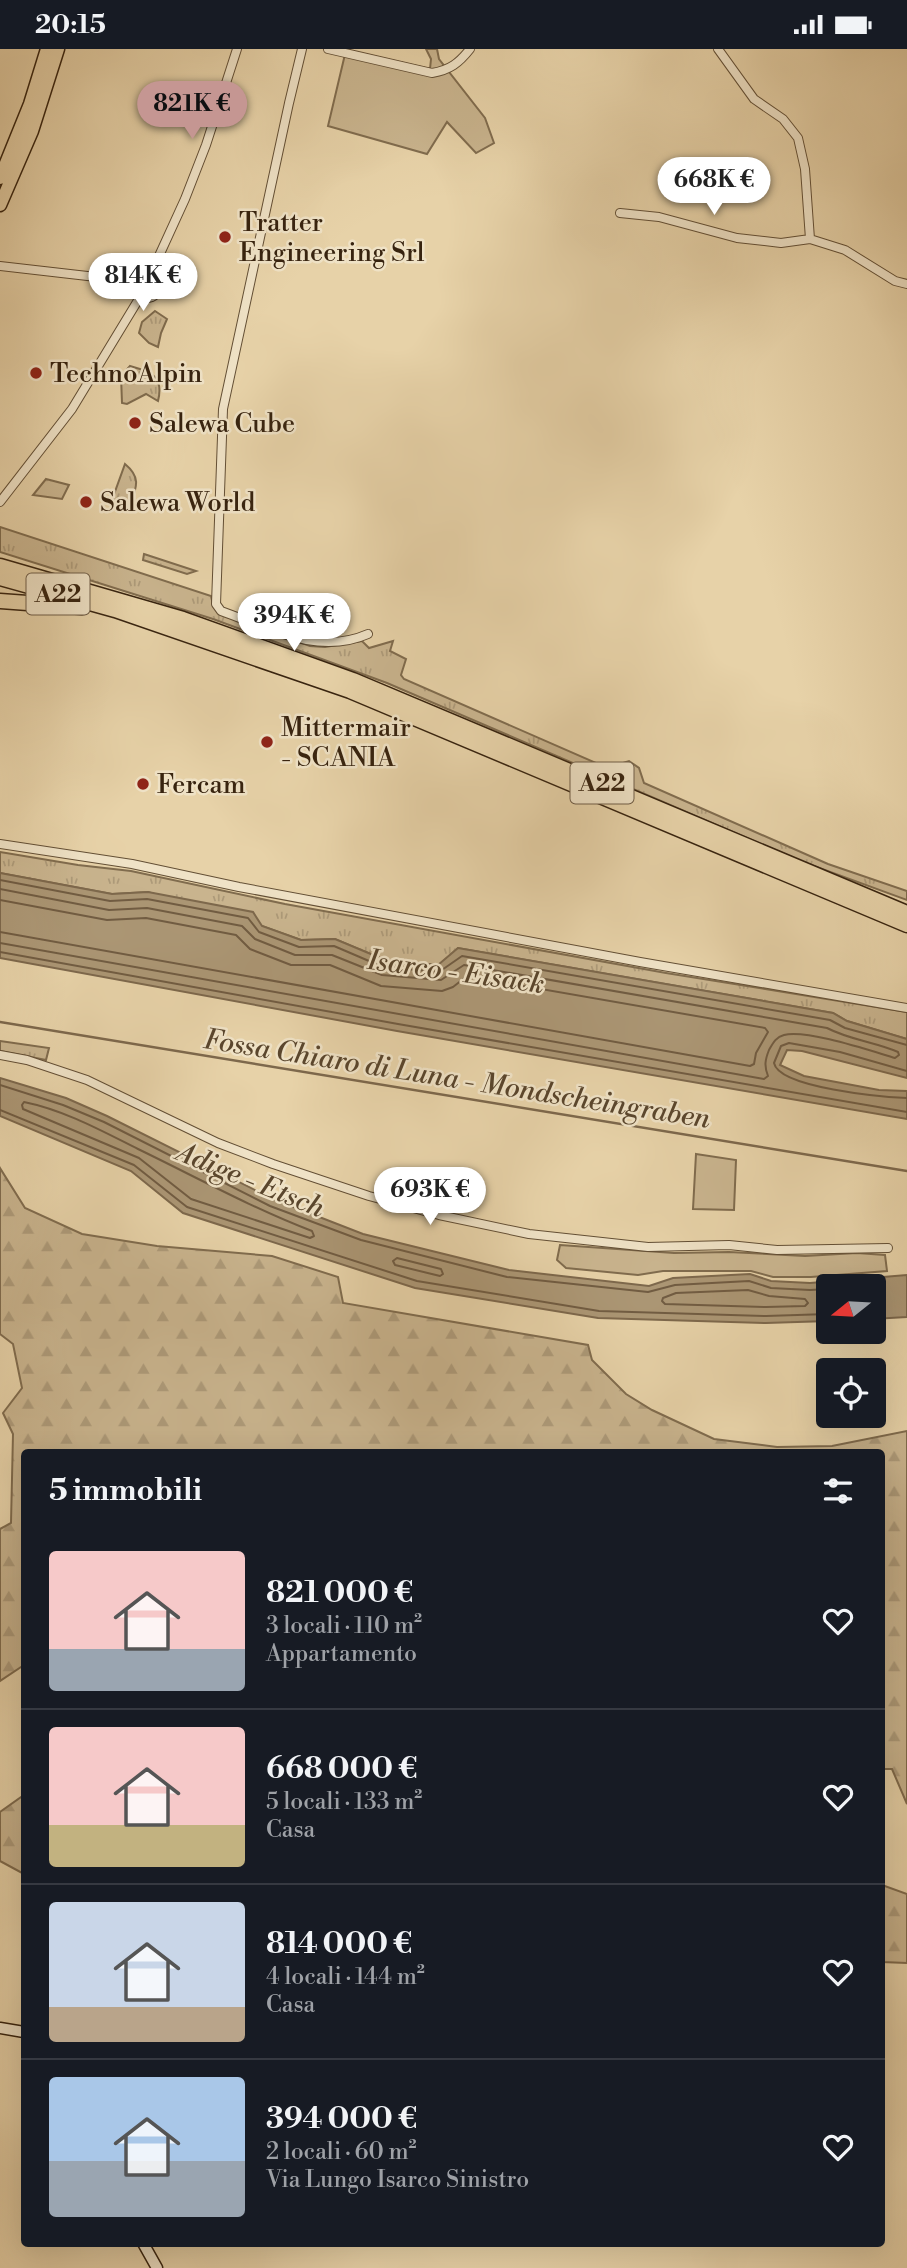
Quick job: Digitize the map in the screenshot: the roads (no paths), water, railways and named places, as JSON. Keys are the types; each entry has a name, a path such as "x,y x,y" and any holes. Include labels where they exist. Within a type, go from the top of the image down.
{"highway":[{"name":"A22","path":"0,566 183,619 353,680 594,779 907,913"},
{"name":"A22","path":"0,578 116,610 362,695 907,925"},
{"path":"0,601 116,610"}],"main road":[{"path":"0,178 30,104 47,49"},
{"path":"0,205 32,131 58,49"},
{"path":"0,2028 21,2032"},
{"path":"145,2247 157,2268"}],"street":[{"path":"153,269 206,145 237,49"},
{"path":"302,49 223,409 216,604 221,611 308,642 325,644 368,634"},
{"path":"328,49 432,73 445,71 458,63 470,49"},
{"path":"719,49 754,99 783,119 798,138 805,169 810,239"},
{"path":"620,213 659,217 737,238 781,243 810,239 845,250 895,281 907,284"},
{"path":"0,266 131,281"},
{"path":"146,267 153,269 161,278 160,290 147,299 140,297 132,288 131,281 138,270 146,267"},
{"path":"0,502 72,409 140,297"},
{"path":"0,844 132,864 239,887 640,962 907,1008"},
{"path":"0,1055 27,1060 87,1080 218,1143 273,1164 369,1196 529,1234 648,1247 729,1245 777,1249 888,1248"}],"water":[{"name":"Isarco - Eisack","path":"0,873 112,894 148,892 253,912 262,926 301,940 335,939 385,960 438,965 458,948 833,1013 847,1021 907,1039 907,1078 802,1051 787,1050 780,1065 804,1076 879,1090 907,1091 907,1119 397,1031 0,958"},
{"path":"0,1078 66,1098 273,1199 363,1234 509,1270 649,1286 673,1278 750,1274 771,1281 816,1283 816,1321 766,1323 598,1318 415,1288 183,1213 131,1171 0,1116"},
{"path":"907,1275 907,1317 886,1318 886,1277"}],"waterway":[{"name":"Fossa Chiaro di Luna - Mondscheingraben","path":"0,1022 907,1171"}],"place":[{"name":"Tratter Engineering Srl","path":"225,237"},
{"name":"TechnoAlpin","path":"36,373"},
{"name":"Salewa Cube","path":"135,423"},
{"name":"Salewa World","path":"86,502"},
{"name":"Mittermair - SCANIA","path":"267,742"},
{"name":"Fercam","path":"143,784"}],"water label":[{"name":"Adige - Etsch","path":"251,1179"}]}
